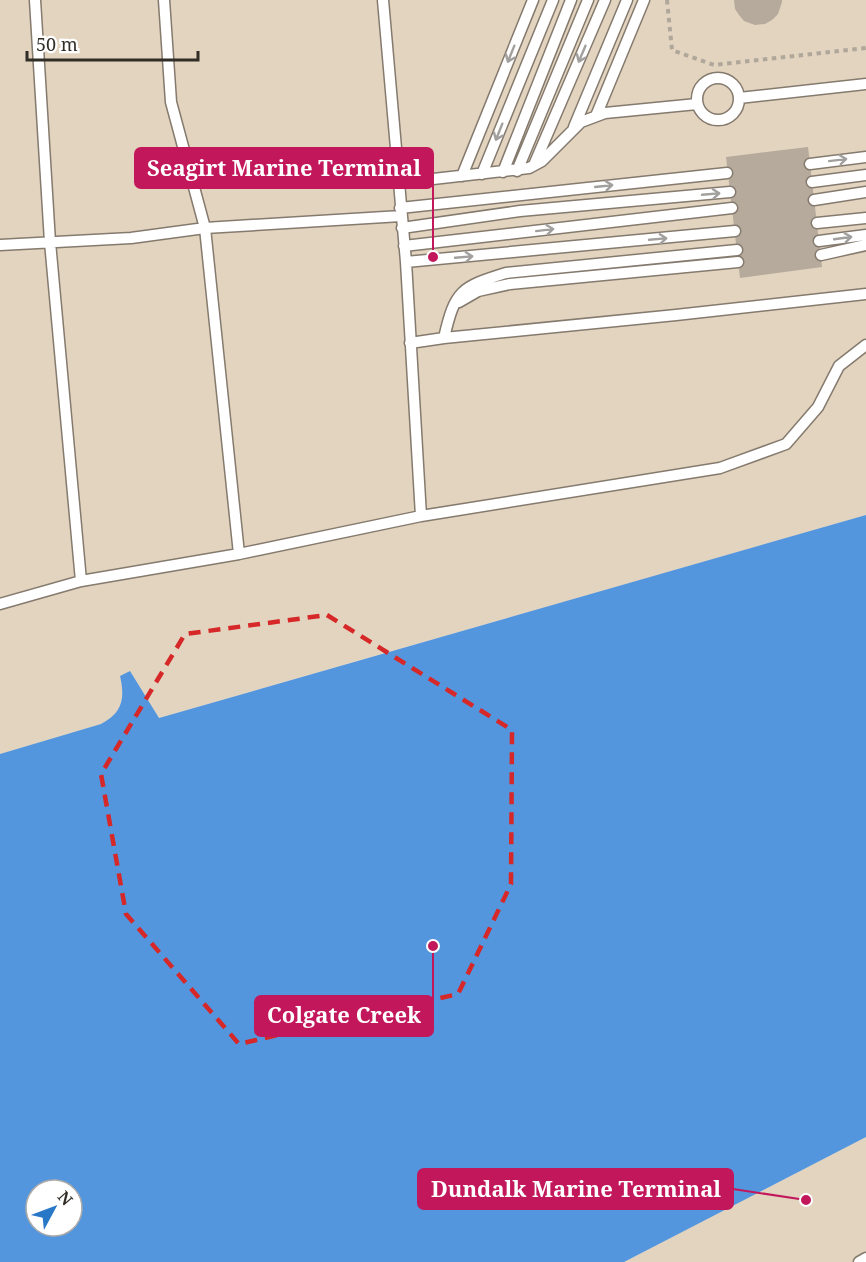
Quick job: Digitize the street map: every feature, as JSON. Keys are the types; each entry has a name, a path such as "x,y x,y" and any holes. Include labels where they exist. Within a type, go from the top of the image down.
{"lane":[{"path":"35,0 50,242 81,581"},
{"path":"164,0 171,102 205,228 239,554"},
{"path":"383,0 406,262 421,516"},
{"path":"462,176 533,0"},
{"path":"482,174 553,0"},
{"path":"503,172 571,0"},
{"path":"517,171 588,0"},
{"path":"534,165 605,0"},
{"path":"572,132 627,0"},
{"path":"596,117 644,0"},
{"path":"724,79 736,88 739,98 740,102 733,116 719,121 705,117 697,104 699,90 709,80 724,79"},
{"path":"739,98 866,84"},
{"path":"398,183 517,171 542,162 581,122 605,113 697,104"},
{"path":"810,164 866,156"},
{"path":"0,245 131,238 205,228 400,212 727,173"},
{"path":"812,182 866,175"},
{"path":"402,228 520,211 730,192"},
{"path":"814,200 866,192"},
{"path":"404,246 732,208"},
{"path":"817,223 866,218"},
{"path":"406,262 735,231"},
{"path":"819,241 866,235"},
{"path":"821,255 866,244"},
{"path":"444,338 450,311 456,298 472,284 506,273 737,250"},
{"path":"450,311 459,301 478,291 510,284 738,261"},
{"path":"410,343 866,294"},
{"path":"0,604 81,581 239,554 421,516 720,468 786,444 818,407 839,366 866,345"},
{"path":"859,1262 866,1258"}],"path":[{"path":"667,0 672,50 714,65 866,48"}],"highlighted area":[{"path":"327,615 512,730 511,884 458,994 239,1044 126,914 101,774 185,634"}],"shaded area":[{"path":"0,0 866,0 866,515 158,718 130,672 120,676 123,692 120,706 112,718 101,724 0,754"},
{"path":"866,1137 866,1262 624,1262"}],"water":[{"path":"866,515 866,1137 624,1262 0,1262 0,754 101,724 114,715 121,704 120,676 130,671 159,718"}],"building":[{"path":"734,0 782,0 782,2 778,14 772,20 765,24 755,25 744,21 735,9"},
{"path":"808,147 822,267 740,278 726,157"}],"place":[{"name":"Seagirt Marine Terminal","path":"433,257"},
{"name":"Colgate Creek","path":"433,946"},
{"name":"Dundalk Marine Terminal","path":"806,1200"}]}
